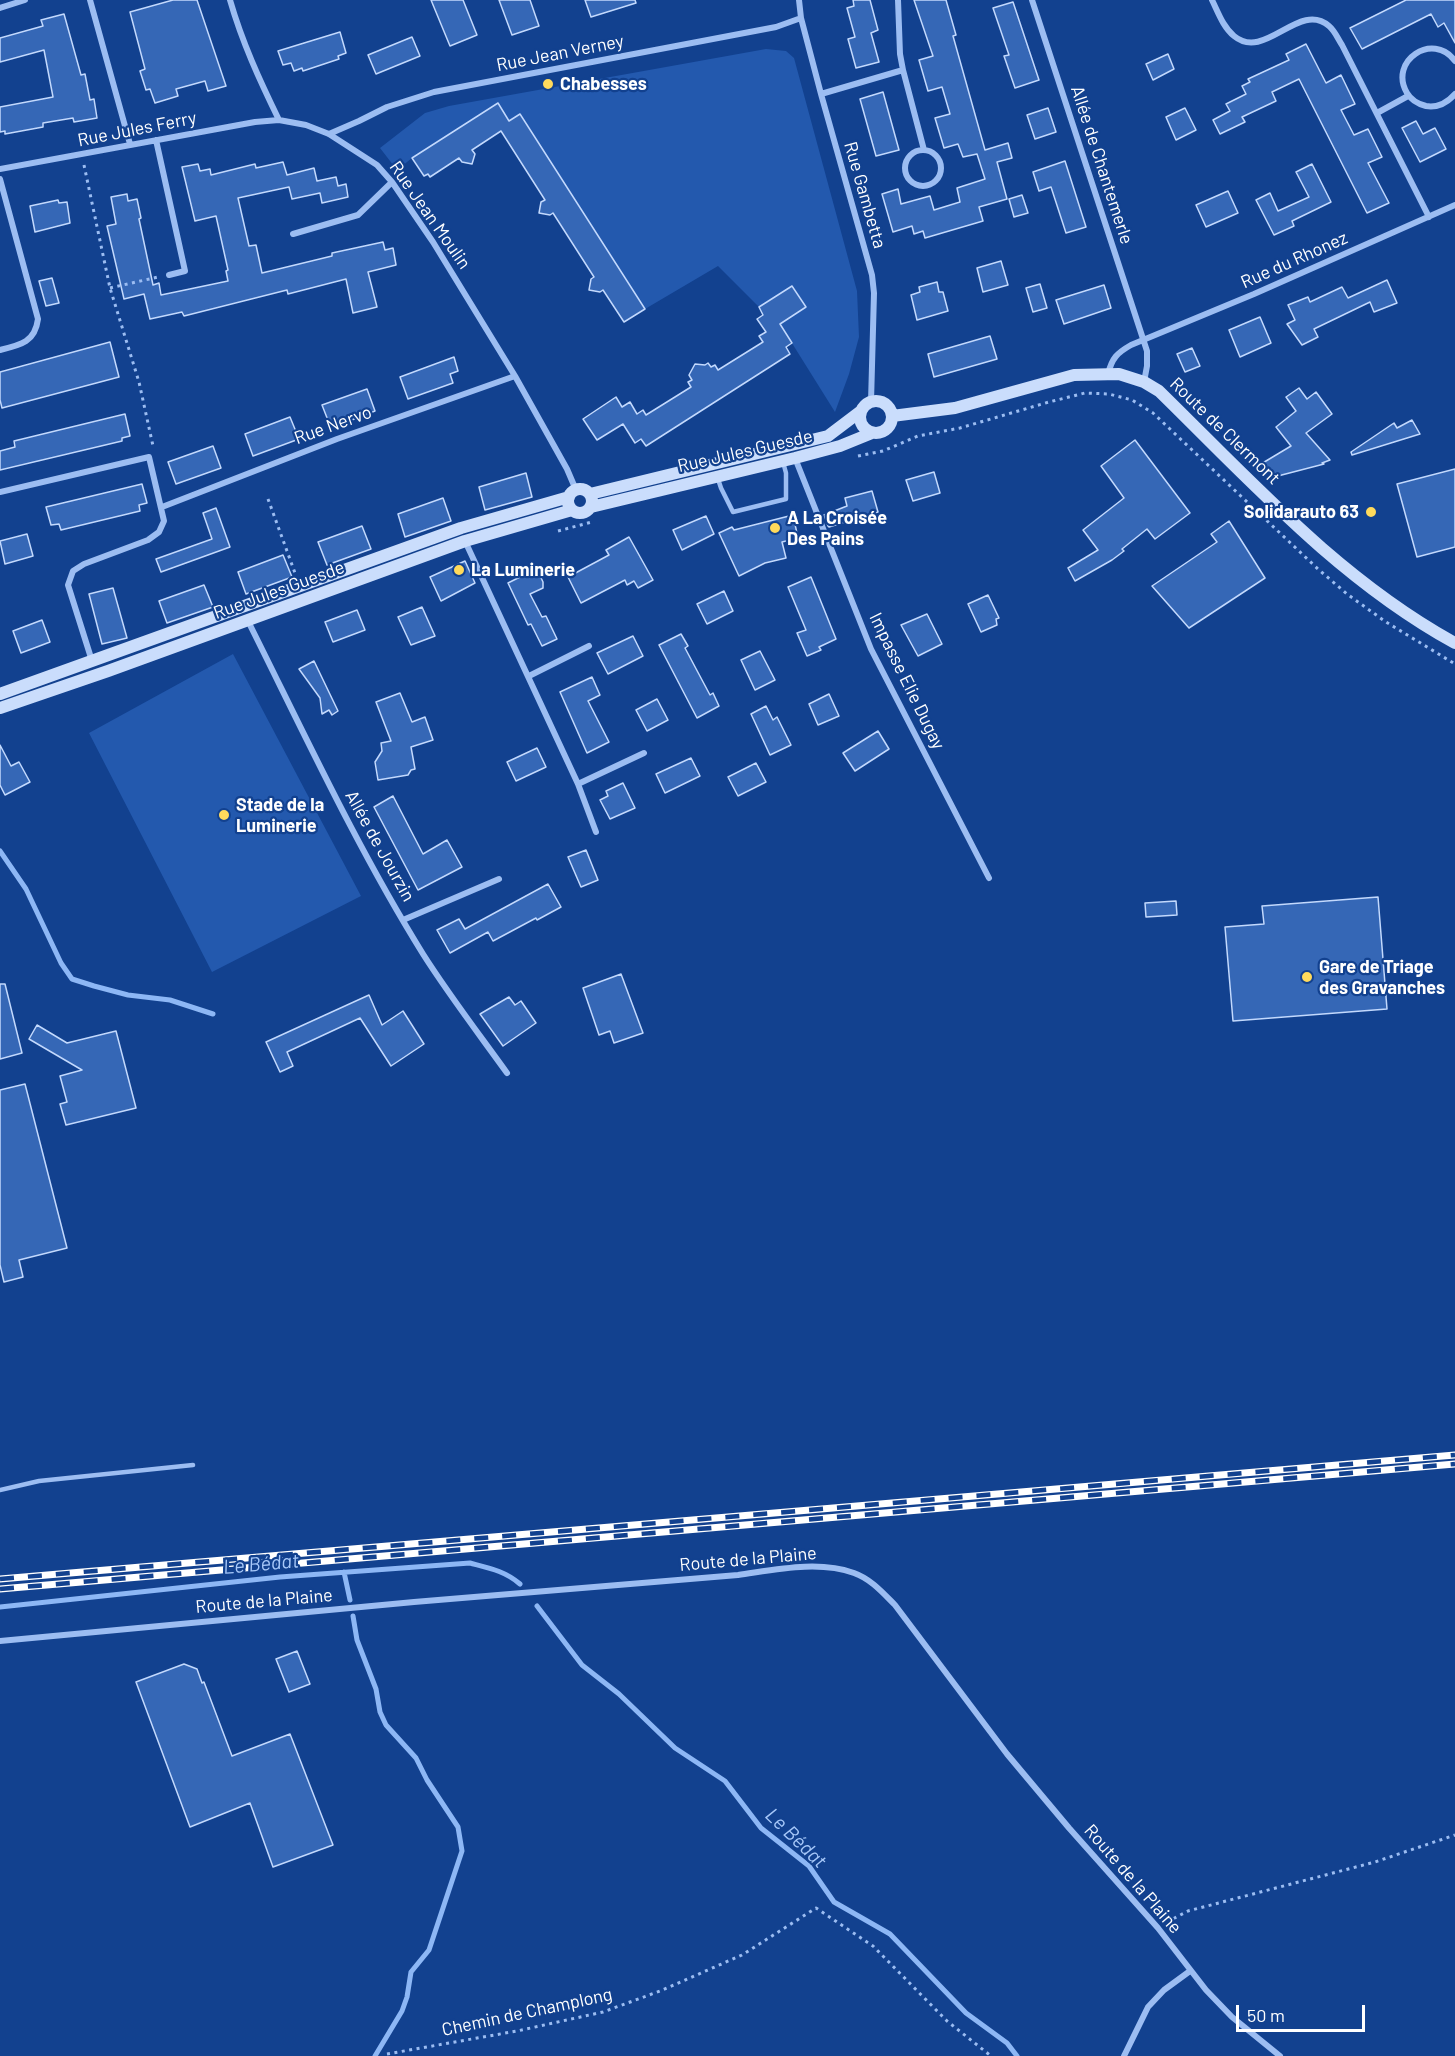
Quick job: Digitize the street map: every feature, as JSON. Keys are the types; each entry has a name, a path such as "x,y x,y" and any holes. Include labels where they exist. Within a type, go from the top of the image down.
{"main road":[{"name":"Route de Clermont","path":"892,416 955,408 1074,375 1119,374 1144,382 1159,391 1268,498 1357,579 1398,608 1455,643"},
{"path":"871,402 884,404 892,416 886,430 877,434 863,427 860,422 861,411 871,402"},
{"name":"Rue Jules Guesde","path":"590,494 828,436 861,411"},
{"name":"Rue Jules Guesde","path":"591,507 840,446 872,433"},
{"path":"583,489 590,494 591,507 582,513 572,510 569,504 572,494 583,489"},
{"name":"Rue Jules Guesde","path":"0,694 461,528 572,494"},
{"name":"Rue Jules Guesde","path":"0,708 248,621 465,541 572,510"}],"street":[{"path":"0,8 25,0"},
{"path":"90,0 130,144"},
{"path":"230,0 239,32 279,120"},
{"name":"Rue Gambetta","path":"799,0 801,18 821,94 872,274 874,293 871,402"},
{"path":"898,0 900,54 924,150"},
{"name":"Allée de Chantemerle","path":"1032,0 1144,339 1147,351 1144,382"},
{"path":"1212,0 1225,25 1234,36 1243,41 1262,40 1301,20 1322,21 1329,26 1342,45 1429,217"},
{"name":"Rue Jean Verney","path":"328,134 387,107 434,92 776,27 801,18"},
{"path":"1455,61 1445,51 1426,48 1409,58 1402,77 1408,96 1415,102 1433,107 1442,105 1455,94"},
{"path":"821,94 903,70"},
{"path":"1377,113 1408,96"},
{"name":"Rue Jules Ferry","path":"0,169 255,122 279,120"},
{"name":"Rue Jean Moulin","path":"279,120 306,125 328,134 377,165 392,182 433,242 515,376 567,469 572,494"},
{"path":"156,140 185,271 169,275"},
{"path":"924,150 935,155 940,171 935,182 918,186 909,180 905,169 908,158 913,153 924,150"},
{"path":"0,179 38,319 36,332 28,340 0,350"},
{"path":"293,234 358,215 392,182"},
{"name":"Rue du Rhonez","path":"1107,374 1111,360 1118,352 1144,339 1254,294 1455,205"},
{"name":"Rue Nervo","path":"162,507 337,439 515,376"},
{"path":"0,492 150,457 164,521 159,532 148,540 84,564 73,572 68,585 92,661"},
{"name":"Impasse Elie Dugay","path":"789,459 871,649 989,878"},
{"path":"465,541 578,784 596,832"},
{"name":"Allée de Jourzin","path":"248,621 333,792 403,920 436,972 507,1073"},
{"path":"529,676 589,646"},
{"path":"578,784 644,753"},
{"path":"403,920 500,879"},
{"name":"Route de la Plaine","path":"0,1641 414,1602 738,1575 782,1569 829,1567 855,1574 876,1586 895,1605 1007,1754 1158,1928 1190,1971 1232,2017 1280,2056"},
{"path":"1124,2056 1148,2007 1164,1990 1190,1971"}],"lane":[{"path":"717,476 733,512 786,499 786,473 789,459"},
{"path":"0,1490 39,1481 193,1465"}],"path":[{"path":"81,154 110,288 140,382 153,444 150,457"},
{"path":"110,288 169,275"},
{"path":"850,458 883,451 918,436 960,428 1085,393 1109,394 1131,400 1153,413 1347,594 1386,622 1455,664"},
{"path":"268,499 297,578 284,585 286,591"},
{"path":"558,531 601,520"},
{"path":"1158,1928 1188,1911 1375,1862 1455,1835"},
{"name":"Chemin de Champlong","path":"387,2054 517,2031 603,2012 660,1991 741,1955 816,1908 873,1946 947,2021 991,2056"}],"shaded area":[{"path":"766,49 786,51 794,58 857,291 859,337 835,412 780,324 806,307 793,286 759,307 718,266 645,309 520,114 509,121 498,104 412,158 397,170 380,148 425,113 449,106"},
{"name":"Stade de la Luminerie","path":"233,654 361,896 212,972 89,733"}],"building":[{"path":"173,0 197,0 226,86 208,91 205,81 176,89 178,96 155,103 150,89 146,90 140,71 145,69 130,12"},
{"path":"431,0 463,0 477,35 450,46"},
{"path":"499,0 530,0 539,26 512,35"},
{"path":"585,0 635,0 636,3 591,17"},
{"path":"853,0 870,0 878,30 871,33 879,62 856,68 848,39 855,37 847,8 854,6"},
{"path":"914,0 946,0 956,35 953,36 985,150 1008,143 1012,158 997,162 1007,199 979,207 983,221 925,238 923,231 914,234 912,226 893,232 882,194 898,189 901,204 930,196 934,210 960,202 957,188 985,179 977,154 963,157 958,144 944,148 935,118 950,114 942,87 928,91 919,60 933,56"},
{"path":"1406,0 1455,0 1455,43 1444,23 1438,27 1431,14 1362,49 1350,28"},
{"path":"1013,2 1039,80 1015,88 1004,56 1009,55 993,8"},
{"path":"64,14 81,75 85,74 90,100 94,99 97,118 74,122 73,118 43,123 43,127 5,134 5,131 0,132 0,107 53,97 44,50 0,62 0,38 43,26 41,20"},
{"path":"340,32 346,53 338,56 339,59 303,71 302,68 294,71 291,63 283,65 278,51"},
{"path":"412,37 420,56 376,74 368,55"},
{"path":"1306,44 1326,83 1341,75 1355,104 1341,110 1354,135 1368,129 1382,157 1368,163 1389,203 1367,213 1299,79 1272,92 1276,101 1242,117 1245,122 1220,134 1213,120 1230,111 1226,104 1246,94 1242,86 1250,82 1248,79 1289,60 1286,54"},
{"path":"1168,54 1174,69 1153,80 1146,64"},
{"path":"883,92 899,150 876,156 860,99"},
{"path":"498,103 509,121 520,114 645,309 624,322 603,290 600,292 589,290 591,279 594,277 553,213 550,215 539,213 541,202 545,200 501,131 472,150 475,154 472,164 462,162 459,158 430,177 428,174 424,176 412,158"},
{"path":"1048,108 1056,132 1035,139 1027,115"},
{"path":"1185,108 1196,130 1176,140 1166,117"},
{"path":"1416,121 1423,134 1435,128 1446,149 1420,162 1402,128"},
{"path":"1065,161 1086,227 1066,233 1051,187 1039,191 1033,172"},
{"path":"283,162 287,175 314,168 317,181 336,177 338,186 346,184 348,197 322,203 320,193 292,199 289,187 238,198 249,246 256,245 262,273 332,256 332,253 383,242 385,250 393,248 396,265 368,272 377,307 353,313 346,279 288,294 287,290 184,316 182,312 150,319 144,294 124,299 107,226 116,224 111,197 127,194 128,201 137,199 153,285 159,283 161,295 228,281 226,271 228,270 216,216 195,221 182,167 198,164 200,171 210,169 211,175 255,164 256,168"},
{"path":"1312,164 1331,202 1292,221 1294,226 1274,235 1256,200 1270,193 1278,211 1309,197 1296,172"},
{"path":"1228,191 1238,213 1206,227 1196,205"},
{"path":"1022,195 1028,213 1014,217 1009,199"},
{"path":"58,200 59,203 67,202 70,223 35,232 30,206"},
{"path":"1001,261 1008,285 983,292 977,268"},
{"path":"52,278 59,303 46,306 39,281"},
{"path":"1387,280 1397,303 1374,312 1370,302 1314,329 1318,337 1302,345 1287,324 1295,320 1288,305 1308,297 1310,302 1342,287 1348,298"},
{"path":"937,282 939,292 943,292 948,311 917,320 911,295 920,292 919,287"},
{"path":"1040,284 1047,308 1033,312 1026,288"},
{"path":"1104,285 1111,308 1064,324 1056,300"},
{"path":"792,286 806,307 780,324 792,343 786,347 790,354 646,446 641,439 635,443 623,424 597,440 583,419 616,397 622,407 630,402 637,414 643,410 646,415 691,387 688,382 692,380 689,375 695,364 708,363 711,367 715,365 718,370 763,342 759,336 766,332 757,319 763,315 759,307"},
{"path":"1260,317 1271,343 1240,357 1229,330"},
{"path":"990,336 997,359 934,377 928,354"},
{"path":"110,342 119,377 2,408 0,372"},
{"path":"1192,348 1200,366 1185,372 1177,354"},
{"path":"454,357 458,371 450,374 453,383 408,399 400,377"},
{"path":"1299,388 1307,399 1316,392 1332,414 1306,433 1330,460 1322,463 1324,464 1274,477 1261,464 1291,446 1276,427 1296,411 1286,397"},
{"path":"367,389 375,411 331,428 322,405"},
{"path":"125,414 130,436 122,438 122,441 0,470 0,451 15,447 14,441"},
{"path":"290,417 299,439 253,456 245,434"},
{"path":"1412,420 1420,434 1352,455 1351,452 1394,423 1397,428"},
{"path":"1135,440 1190,513 1155,539 1147,529 1112,560 1075,581 1068,568 1098,550 1083,530 1124,498 1101,466"},
{"path":"213,446 221,468 176,484 168,462"},
{"path":"1455,469 1455,547 1417,557 1397,484"},
{"path":"934,472 940,493 913,501 906,480"},
{"path":"526,473 532,497 485,510 479,487"},
{"path":"142,484 147,503 139,505 140,511 61,530 59,524 51,525 46,507"},
{"path":"872,491 878,512 828,526 824,515 847,506 845,498"},
{"path":"443,498 451,521 405,537 398,514"},
{"path":"216,508 230,547 161,572 156,559 212,539 203,513"},
{"path":"793,515 798,538 782,542 786,558 765,563 739,576 719,533 732,527 734,530"},
{"path":"706,516 714,534 682,550 673,530"},
{"path":"1229,521 1265,578 1189,628 1152,586 1217,542 1211,534"},
{"path":"362,526 371,549 327,565 318,542"},
{"path":"27,534 33,556 5,564 0,541"},
{"path":"629,537 653,580 638,588 634,581 627,585 625,580 581,603 568,577 609,555 606,550"},
{"path":"283,555 292,577 246,594 238,572"},
{"path":"465,561 475,583 441,601 430,577"},
{"path":"536,567 543,582 543,588 530,594 542,617 546,616 557,639 542,646 531,624 528,625 508,583 520,577 519,574"},
{"path":"811,577 836,639 819,647 821,650 807,656 797,633 806,630 788,587"},
{"path":"204,585 213,607 167,623 159,601"},
{"path":"113,588 127,638 102,644 89,594"},
{"path":"724,591 733,611 707,624 697,604"},
{"path":"988,595 999,618 996,619 997,625 981,632 968,604"},
{"path":"422,607 435,636 411,645 398,617"},
{"path":"357,610 365,630 333,642 325,622"},
{"path":"927,614 942,644 918,656 901,625"},
{"path":"42,620 50,642 21,653 13,631"},
{"path":"681,634 688,646 685,648 710,695 713,693 719,706 697,718 659,645"},
{"path":"633,636 643,656 608,674 597,653"},
{"path":"760,651 775,680 755,690 741,660"},
{"path":"314,661 338,711 332,715 329,710 322,714 320,698 299,669"},
{"path":"592,677 600,695 588,701 609,742 587,753 560,692"},
{"path":"400,693 412,722 425,717 433,740 411,747 415,769 411,770 408,775 378,780 375,762 382,751 381,743 391,741 376,702"},
{"path":"829,694 839,716 818,725 809,704"},
{"path":"657,699 668,720 647,731 636,710"},
{"path":"766,706 773,720 777,717 791,745 770,755 751,714"},
{"path":"878,731 889,749 855,771 843,753"},
{"path":"0,745 11,766 19,762 30,782 5,795 0,785"},
{"path":"537,748 546,767 516,781 507,762"},
{"path":"691,758 700,776 665,793 656,774"},
{"path":"756,763 766,782 738,796 728,777"},
{"path":"623,783 635,808 610,819 600,800 608,796 606,791"},
{"path":"393,796 423,854 447,840 462,867 418,890 374,807"},
{"path":"586,850 598,880 581,887 568,857"},
{"path":"548,884 561,907 493,941 488,932 450,953 437,930 459,919 465,929"},
{"name":"Gare de Triage des Gravanches","path":"1378,897 1387,1009 1233,1021 1225,927 1264,924 1262,906"},
{"path":"1176,901 1177,915 1146,917 1145,903"},
{"path":"621,974 643,1033 614,1043 610,1031 599,1035 583,988"},
{"path":"0,984 5,984 22,1053 0,1059"},
{"path":"369,995 382,1025 403,1011 424,1044 391,1066 360,1018 287,1052 293,1066 280,1072 266,1042"},
{"path":"509,997 515,1005 521,1001 536,1023 503,1046 480,1014"},
{"path":"37,1025 67,1043 116,1031 136,1108 66,1125 60,1104 67,1102 60,1076 82,1070 29,1039"},
{"path":"25,1084 67,1248 19,1260 23,1277 4,1282 0,1265 0,1090"},
{"path":"297,1651 310,1684 289,1692 276,1659"},
{"path":"184,1664 197,1669 202,1683 204,1682 232,1756 290,1734 333,1845 273,1867 250,1803 190,1827 136,1682"}],"waterway":[{"path":"0,851 26,889 61,963 72,979 128,995 170,1000 213,1014"},
{"name":"Le Bédat","path":"0,1607 280,1577 470,1563 503,1573 520,1584"},
{"path":"344,1572 350,1600"},
{"name":"Le Bédat","path":"537,1606 582,1665 619,1694 675,1748 725,1781 761,1828 809,1866 834,1902 890,1934 966,2013 1007,2043 1017,2056"},
{"path":"353,1616 357,1640 376,1689 380,1712 386,1725 416,1758 427,1780 458,1827 462,1851 429,1950 411,1972 402,2011 375,2056"}],"railway":[{"path":"0,1579 1455,1455"},
{"path":"0,1589 1455,1464"}],"place":[{"name":"Chabesses","path":"548,84"},
{"name":"Solidarauto 63","path":"1371,512"},
{"name":"A La Croisée Des Pains","path":"775,528"},
{"name":"La Luminerie","path":"459,570"},
{"name":"Stade de la Luminerie","path":"224,815"},
{"name":"Gare de Triage des Gravanches","path":"1307,977"}]}
